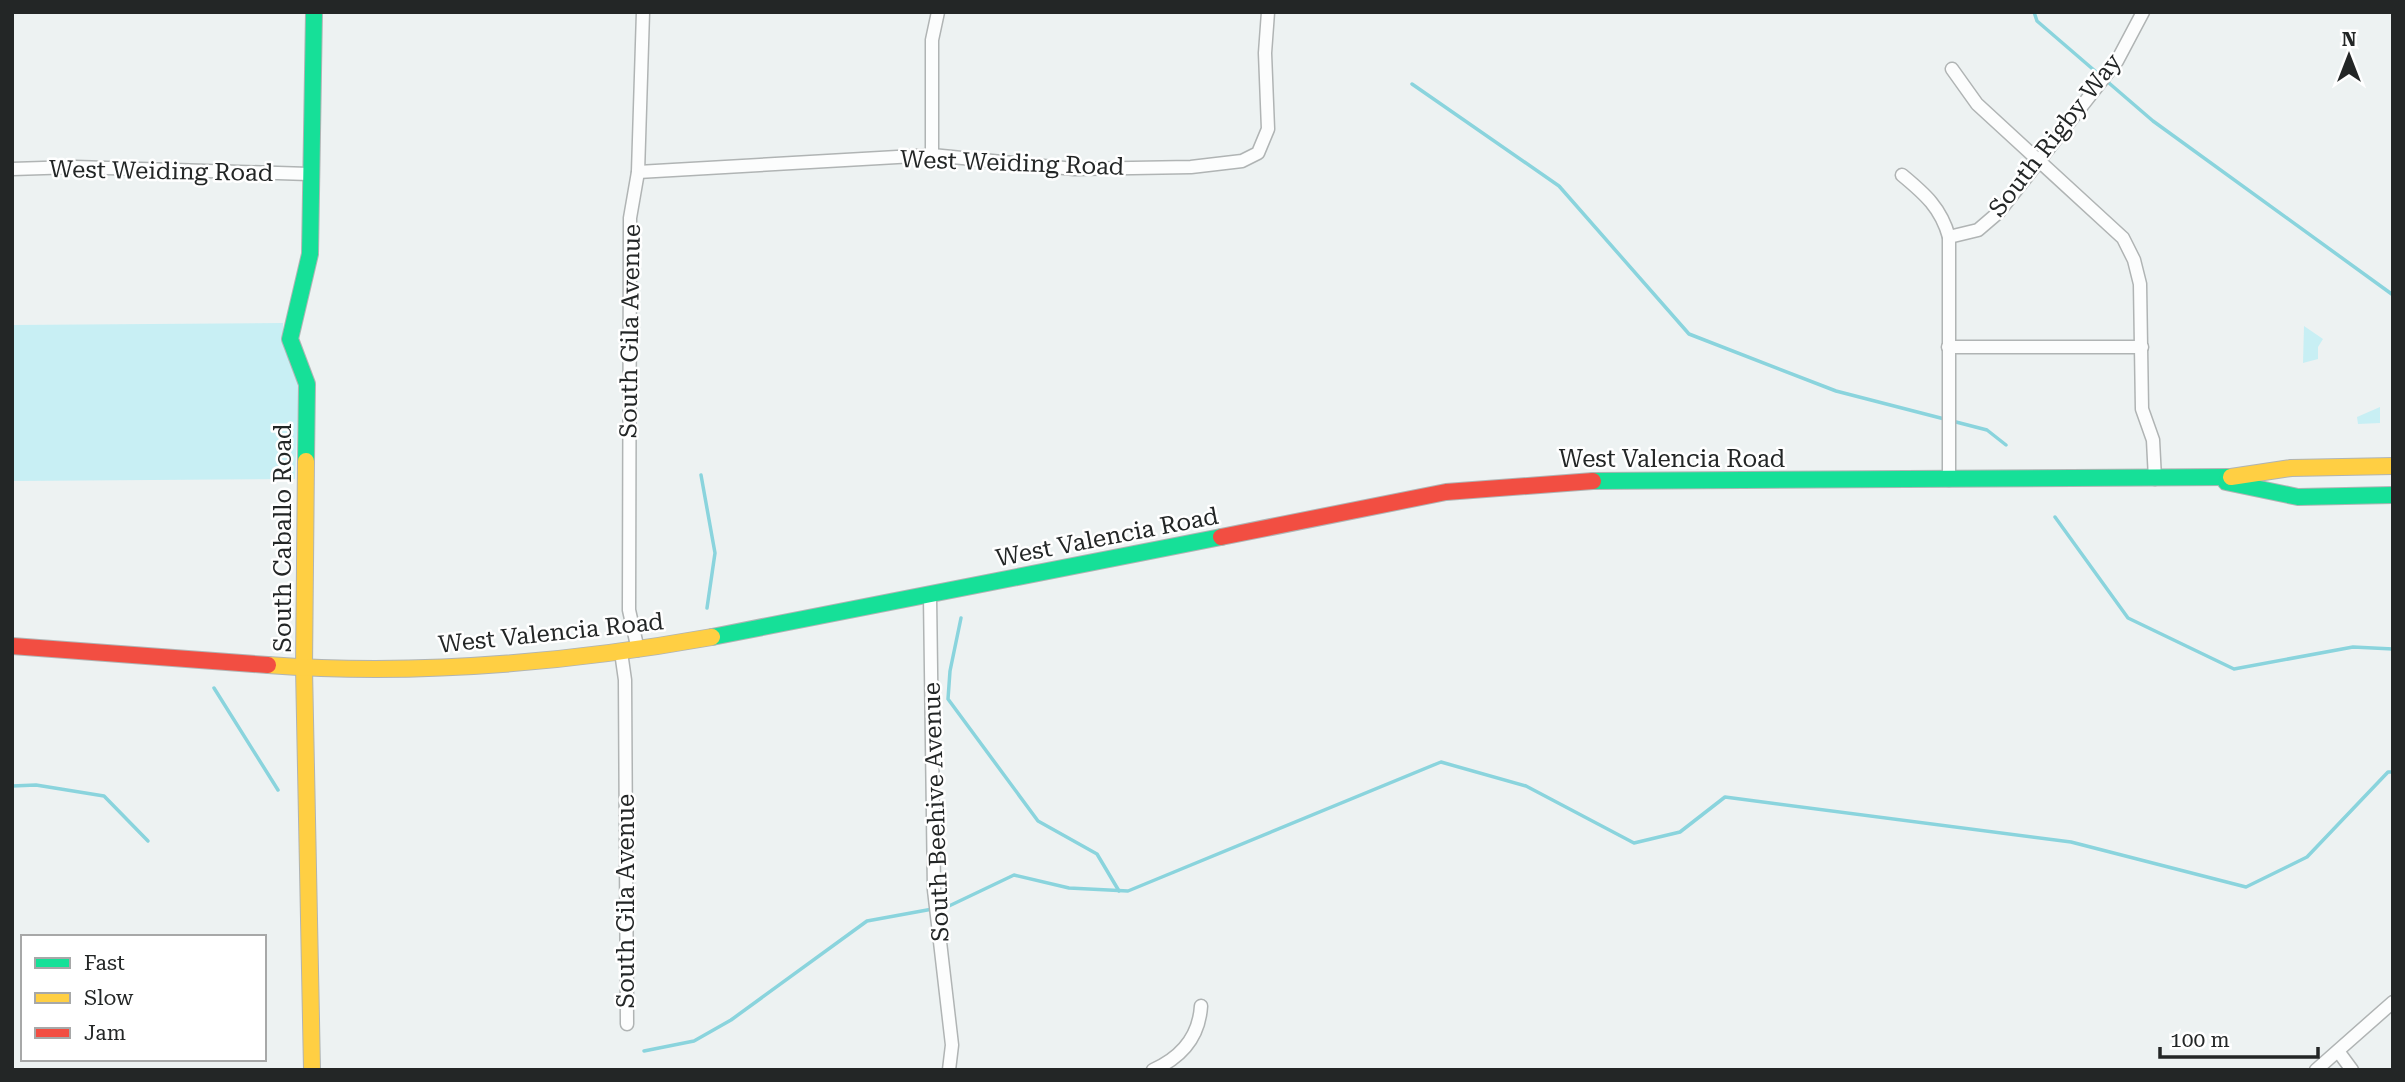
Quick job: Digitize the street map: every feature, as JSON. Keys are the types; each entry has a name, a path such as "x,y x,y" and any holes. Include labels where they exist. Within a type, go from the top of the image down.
{"main road":[{"name":"South Caballo Road","path":"313,1070 304,668 307,384 290,339 310,254 309,174 314,12"},
{"name":"West Valencia Road","path":"12,646 304,668 471,667 638,650 930,596 1446,492 1580,481 2215,479 2291,468 2393,466"},
{"name":"West Valencia Road","path":"2215,479 2298,497 2393,495"}],"street":[{"name":"South Gila Avenue","path":"638,650 629,610 628,463 630,218 638,173 643,12"},
{"path":"932,155 932,40 938,12"},
{"name":"West Weiding Road","path":"638,173 932,155 1089,169 1224,165 1242,161 1258,153 1268,129 1265,53 1268,12"},
{"name":"South Rigby Way","path":"1949,237 1978,230 1999,212 2117,61 2143,12"},
{"path":"1952,69 1977,104 2039,158 2123,238 2134,260 2140,285 2142,409 2153,440 2155,479"},
{"name":"West Weiding Road","path":"12,169 75,167 309,174"},
{"path":"1902,175 1931,200 1943,218 1949,237 1949,480"},
{"path":"1948,347 2142,347"},
{"name":"South Beehive Avenue","path":"930,596 934,890 952,1045 949,1070"},
{"name":"South Gila Avenue","path":"621,652 625,680 626,1024"},
{"path":"2316,1070 2393,1002"},
{"path":"1153,1070 1181,1054 1199,1021 1201,1006"},
{"path":"2338,1051 2353,1070"}],"shaded area":[{"path":"283,323 283,338 299,384 295,479 12,481 12,325"},
{"path":"2304,326 2323,339 2318,347 2318,359 2303,363"},
{"path":"2380,407 2380,423 2358,424 2357,417"}],"waterway":[{"path":"2034,12 2037,21 2153,121 2393,295"},
{"path":"1412,84 1559,186 1689,334 1836,391 1987,430 2006,445"},
{"path":"701,475 715,553 707,608"},
{"path":"2055,517 2128,618 2234,669 2353,647 2393,649"},
{"path":"961,618 950,671 948,699 1038,821 1097,854 1119,891"},
{"path":"214,688 278,790"},
{"path":"644,1051 694,1041 731,1020 867,921 949,906 1014,875 1069,888 1128,891 1441,762 1526,786 1634,843 1680,832 1725,797 2071,842 2246,887 2307,857 2388,772 2393,772"},
{"path":"12,786 36,785 104,796 148,841"}],"traffic: fast":[{"path":"306,461 307,384 290,339 310,254 314,12"},
{"path":"1593,481 2231,477"},
{"path":"2226,482 2298,497 2393,495"},
{"path":"712,637 1221,537"}],"traffic: slow":[{"path":"306,461 304,668 312,1070"},
{"path":"2231,477 2291,468 2393,466"},
{"path":"268,665 379,669 491,665 602,654 712,637"}],"traffic: jam":[{"path":"1221,537 1446,492 1593,481"},
{"path":"12,646 268,665"}]}
